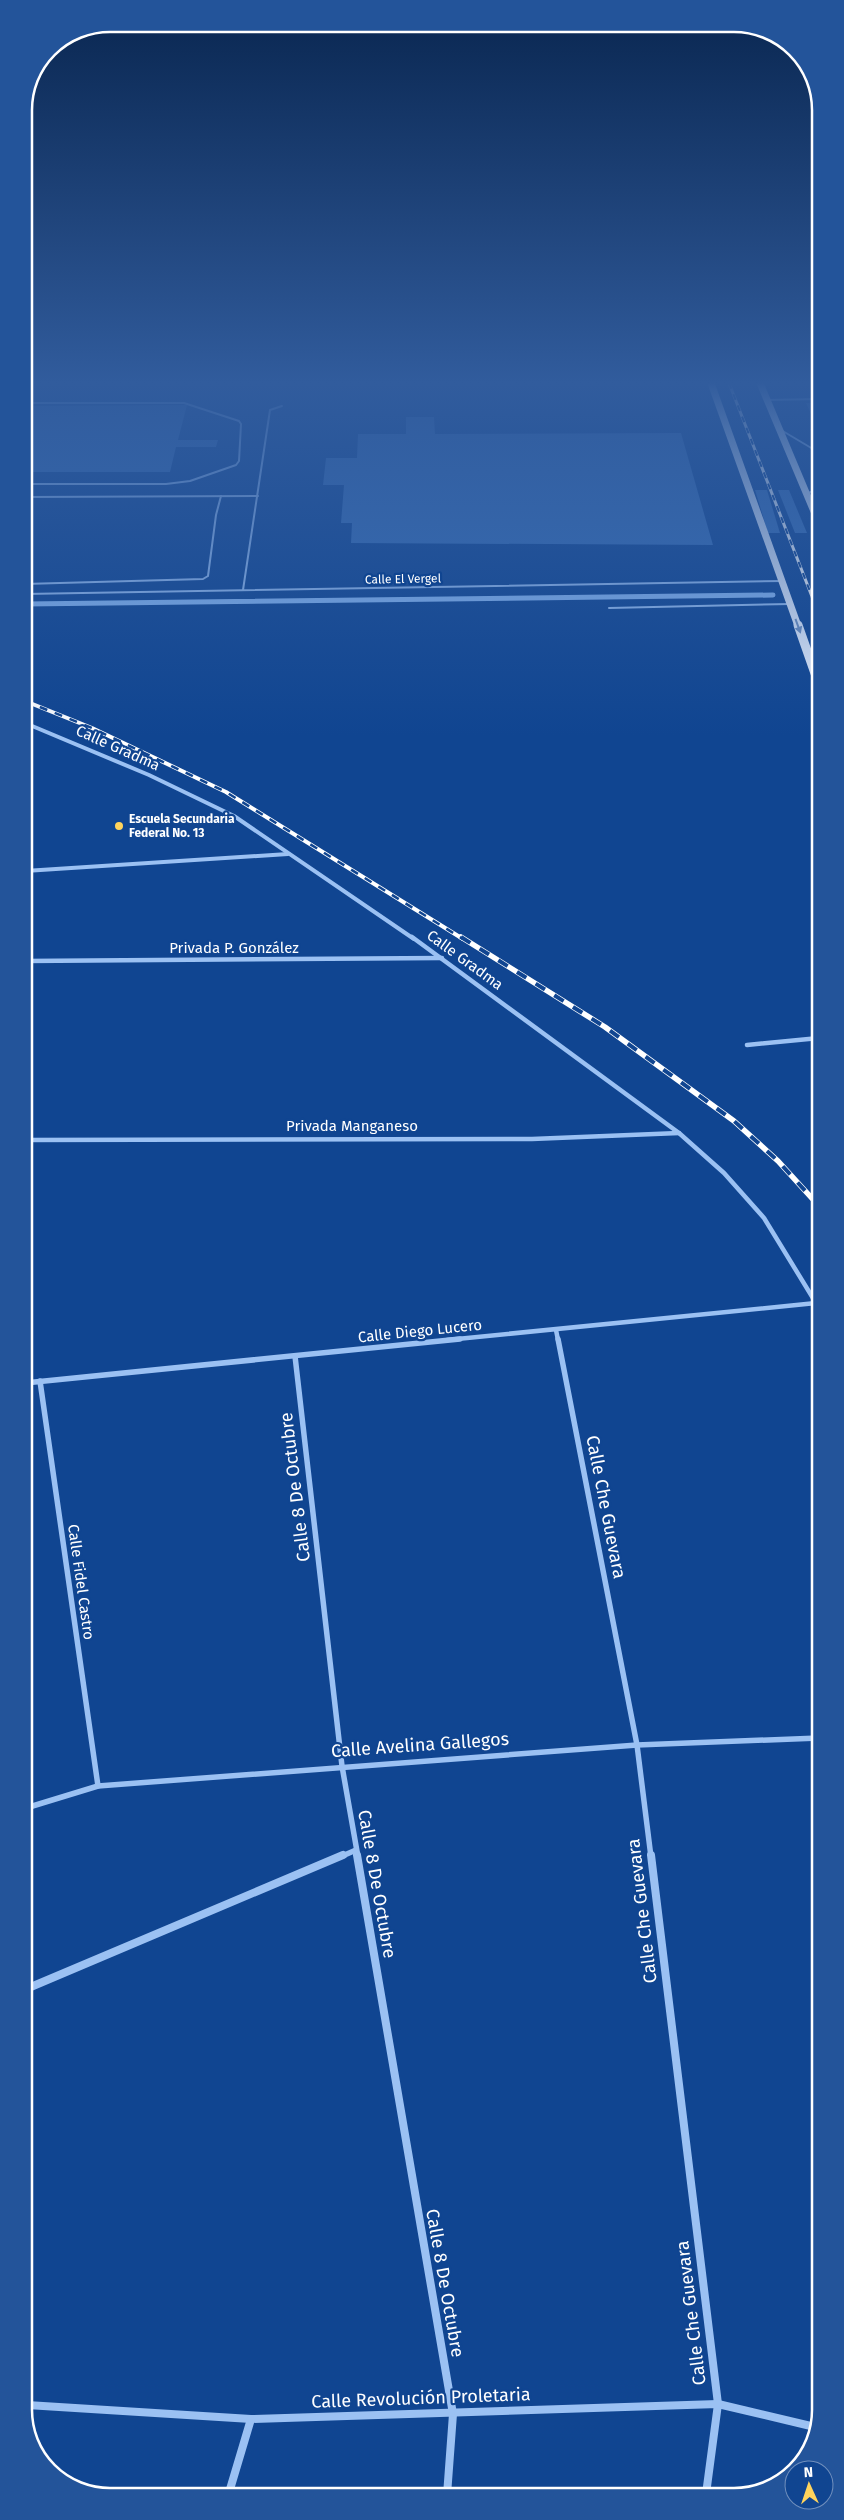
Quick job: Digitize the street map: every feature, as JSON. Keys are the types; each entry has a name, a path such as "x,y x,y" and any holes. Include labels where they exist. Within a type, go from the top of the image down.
{"main road":[{"path":"753,501 812,665"}],"street":[{"name":"Calle Gradma","path":"32,726 149,775 234,816 442,958 679,1133 724,1173 764,1218 812,1296"},
{"path":"32,871 289,854"},
{"name":"Privada P. González","path":"32,961 442,958"},
{"path":"747,1045 812,1039"},
{"name":"Privada Manganeso","path":"32,1140 532,1139 679,1133"},
{"name":"Calle Diego Lucero","path":"32,1382 812,1307"},
{"name":"Calle Che Guevara","path":"556,1330 637,1745 718,2404 707,2488"},
{"name":"Calle 8 De Octubre","path":"295,1356 342,1766 453,2414 448,2488"},
{"name":"Calle Fidel Castro","path":"40,1381 98,1786"},
{"name":"Calle Avelina Gallegos","path":"32,1806 98,1786 637,1745 812,1738"},
{"path":"32,1986 356,1850"},
{"name":"Calle Revolución Proletaria","path":"32,2405 251,2419 718,2404 810,2426"},
{"path":"231,2487 251,2419"}],"lane":[{"path":"32,584 203,578 208,576 216,515 220,501"},
{"path":"243,590 257,501"},
{"name":"Calle El Vergel","path":"32,594 782,581"},
{"path":"609,608 790,604"}],"building":[{"path":"343,501 700,501 713,545 351,543 352,523 341,523"},
{"path":"758,501 770,501 780,533 768,533"},
{"path":"782,501 793,501 807,533 795,533"}],"waterway":[{"path":"32,604 773,595"}],"railway":[{"path":"775,501 812,597"},
{"path":"32,704 92,728 226,792 463,939"},
{"path":"461,937 605,1027 734,1121 778,1161 812,1198"}],"place":[{"name":"Escuela Secundaria Federal No. 13","path":"119,826"}]}
